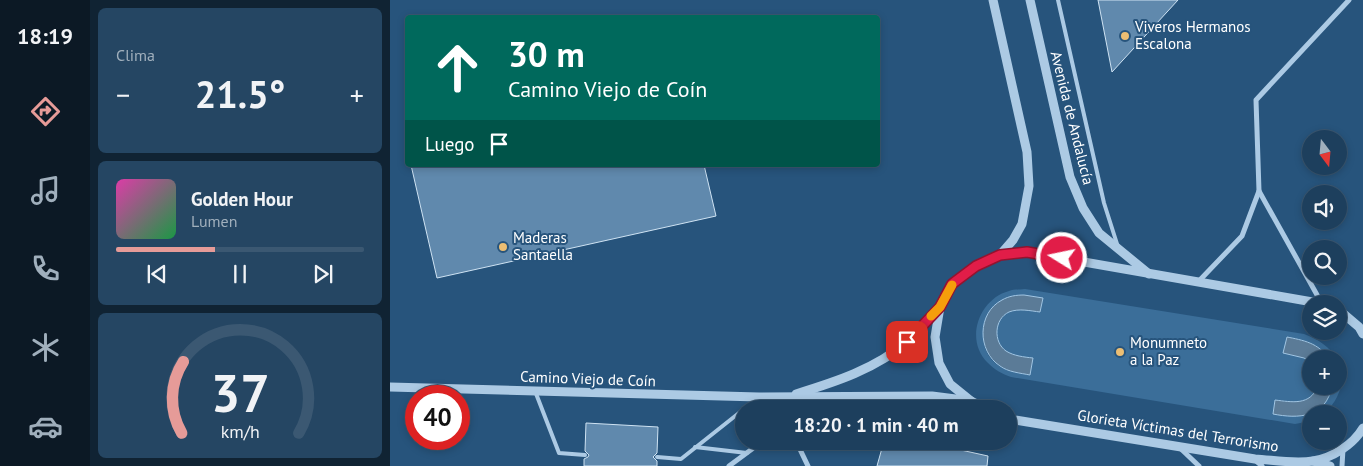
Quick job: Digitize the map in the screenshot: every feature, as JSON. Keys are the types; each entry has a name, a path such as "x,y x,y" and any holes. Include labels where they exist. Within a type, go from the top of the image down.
{"street":[{"path":"993,0 1026,152 1029,186 1022,224 1014,240 1000,255"},
{"name":"Avenida de Andalucía","path":"1030,0 1070,177 1084,208 1099,233 1149,274"},
{"path":"1198,282 1242,236 1259,191 1256,100 1349,0"},
{"path":"1259,191 1318,295"},
{"path":"969,400 950,384 940,363 935,337 940,307 952,284 976,266 1000,255 1027,252 1302,299"},
{"name":"Camino Viejo de Coín","path":"786,397 842,380 871,366 907,342 940,307"},
{"path":"1347,317 1359,327 1363,334"},
{"name":"Camino Viejo de Coín","path":"390,387 759,398 932,396 958,400"},
{"name":"Glorieta Víctimas del Terrorismo","path":"1017,420 1293,464 1313,461 1338,450"},
{"name":"Glorieta Víctimas del Terrorismo","path":"1347,444 1363,428"},
{"path":"1178,446 1199,466"},
{"path":"729,466 750,450"},
{"path":"800,450 808,466"},
{"path":"1342,466 1343,450"},
{"path":"1254,459 1262,466"},
{"path":"1313,461 1330,466"}],"lane":[{"path":"1058,0 1104,203 1119,249"},
{"path":"535,392 559,453 585,455"},
{"path":"657,457 680,459 735,416"},
{"path":"695,447 746,453"}],"shaded area":[{"path":"1025,289 1302,334 1302,340 1316,340 1331,350 1321,350 1310,343 1287,337 1284,353 1302,358 1302,395 1312,395 1300,401 1275,400 1273,413 1321,395 1338,395 1332,405 1302,405 1302,423 1295,424 1011,377 993,368 981,354 976,332 978,321 990,302 998,295 1013,290","holes":["1043,298 1040,312 1020,310 1004,315 998,325 997,337 1002,347 1009,353 1032,358 1030,375 1006,370 999,366 988,354 983,340 984,325 990,310"]},
{"path":"1024,295 1043,298 1040,312 1021,310 1009,312 1000,320 997,337 1006,351 1033,358 1030,375 1007,370 992,359 984,342 983,332 984,323 994,306 1007,298"},
{"path":"1287,337 1304,341 1321,350 1302,350 1302,358 1283,353"},
{"path":"1312,395 1330,395 1324,405 1302,405 1302,416 1273,414 1275,400 1294,402"}],"building":[{"name":"Viveros Hermanos Escalona","path":"1098,0 1178,0 1112,72"},
{"name":"Maderas Santaella","path":"411,167 704,167 716,216 437,278"},
{"path":"586,423 658,427 657,453 653,457 657,461 657,466 584,466 584,459 589,455 585,451"},
{"path":"881,450 961,450 988,456 987,466 877,466"}],"slow traffic":[{"path":"931,316 940,307 952,285"}],"place":[{"name":"Viveros Hermanos Escalona","path":"1125,36"},
{"name":"Maderas Santaella","path":"503,247"},
{"name":"Monumneto a la Paz","path":"1120,352"}],"route":[{"path":"907,342 940,307 952,284 976,266 1000,255 1027,252 1062,258"}]}
